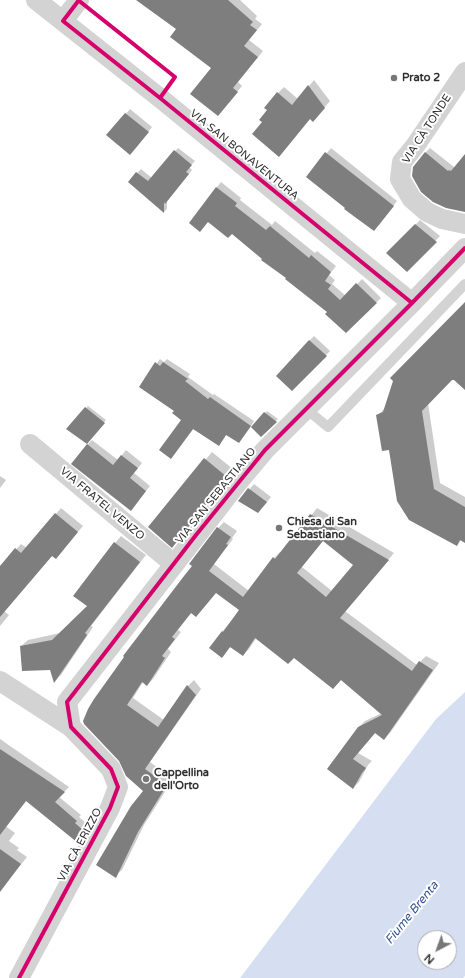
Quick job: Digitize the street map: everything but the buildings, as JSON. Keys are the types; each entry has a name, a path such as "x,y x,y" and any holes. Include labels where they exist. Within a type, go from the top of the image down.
{"street":[{"name":"VIA SAN BONAVENTURA","path":"36,0 166,103 412,304"},
{"path":"63,21 79,0"},
{"name":"VIA CÀ TONDE","path":"465,72 415,146 402,162 400,179 412,199 427,212 442,219 465,224"},
{"name":"VIA SAN SEBASTIANO","path":"71,727 67,702 261,455 412,304 465,248"},
{"name":"VIA FRATEL VENZO","path":"30,444 174,564"},
{"name":"VIA CÀ ERIZZO","path":"0,681 71,727 111,769 118,787 110,808 19,978"}],"lane":[{"path":"306,409 328,427 465,284"}],"water":[{"name":"Fiume Brenta","path":"465,692 465,976 463,978 240,978 436,719"}],"cycle path":[{"path":"78,0 175,77 160,98"},
{"path":"79,0 63,21 412,303"},
{"path":"19,978 110,808 118,787 111,769 71,727 67,702 196,535 265,450 465,248"}],"place":[{"name":"Prato 2","path":"394,78"},
{"name":"Chiesa di San Sebastiano","path":"279,528"},
{"name":"Cappellina dell'Orto","path":"146,779"}]}
